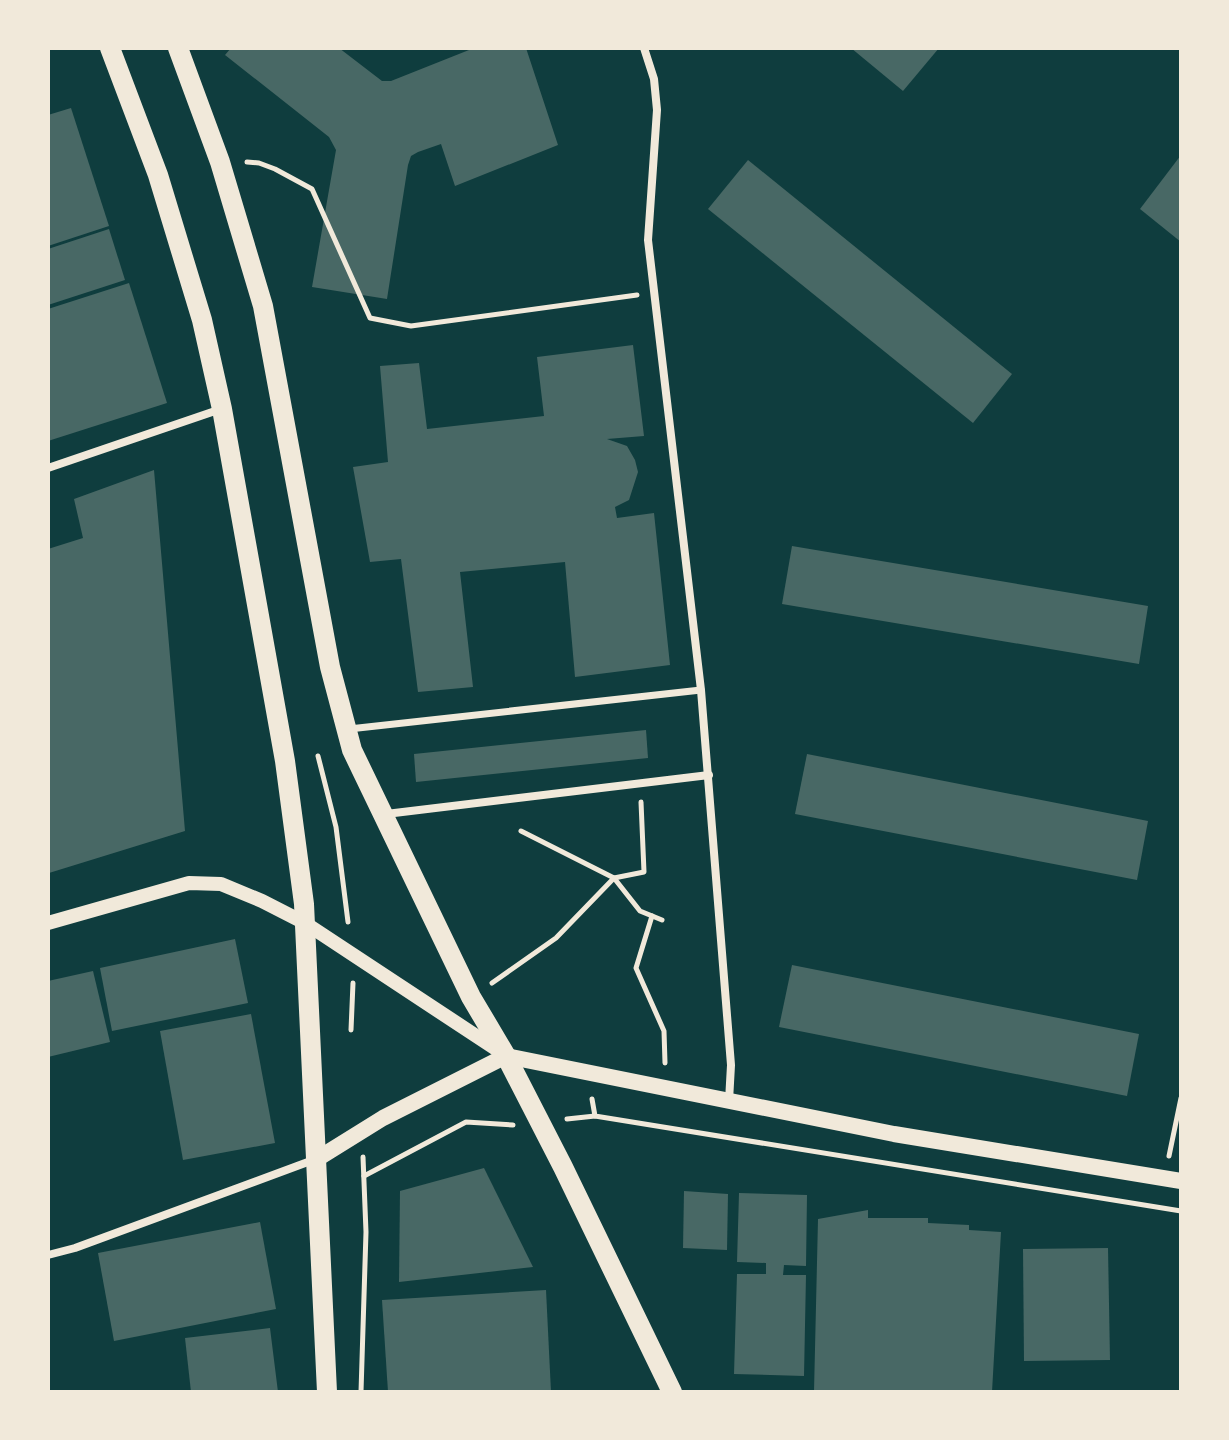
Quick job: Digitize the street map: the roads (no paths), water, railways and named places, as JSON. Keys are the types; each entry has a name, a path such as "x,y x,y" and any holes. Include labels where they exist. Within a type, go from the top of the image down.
{"main road":[{"path":"110,48 158,175 185,260 222,409 285,761 299,851 305,923 327,1392"},
{"path":"178,48 220,162 249,255 272,348 330,667 352,750 471,997 540,1122 672,1392"},
{"path":"317,1159 383,1118 506,1056 894,1134 1172,1180"}],"street":[{"path":"644,48 654,79 657,110 648,240 709,775 731,1065 729,1101"},
{"path":"48,468 222,409"},
{"path":"347,729 701,690"},
{"path":"381,814 709,775"},
{"path":"48,923 189,883 205,882 236,889 305,923 506,1056"},
{"path":"48,1255 75,1248 317,1159"}]}
